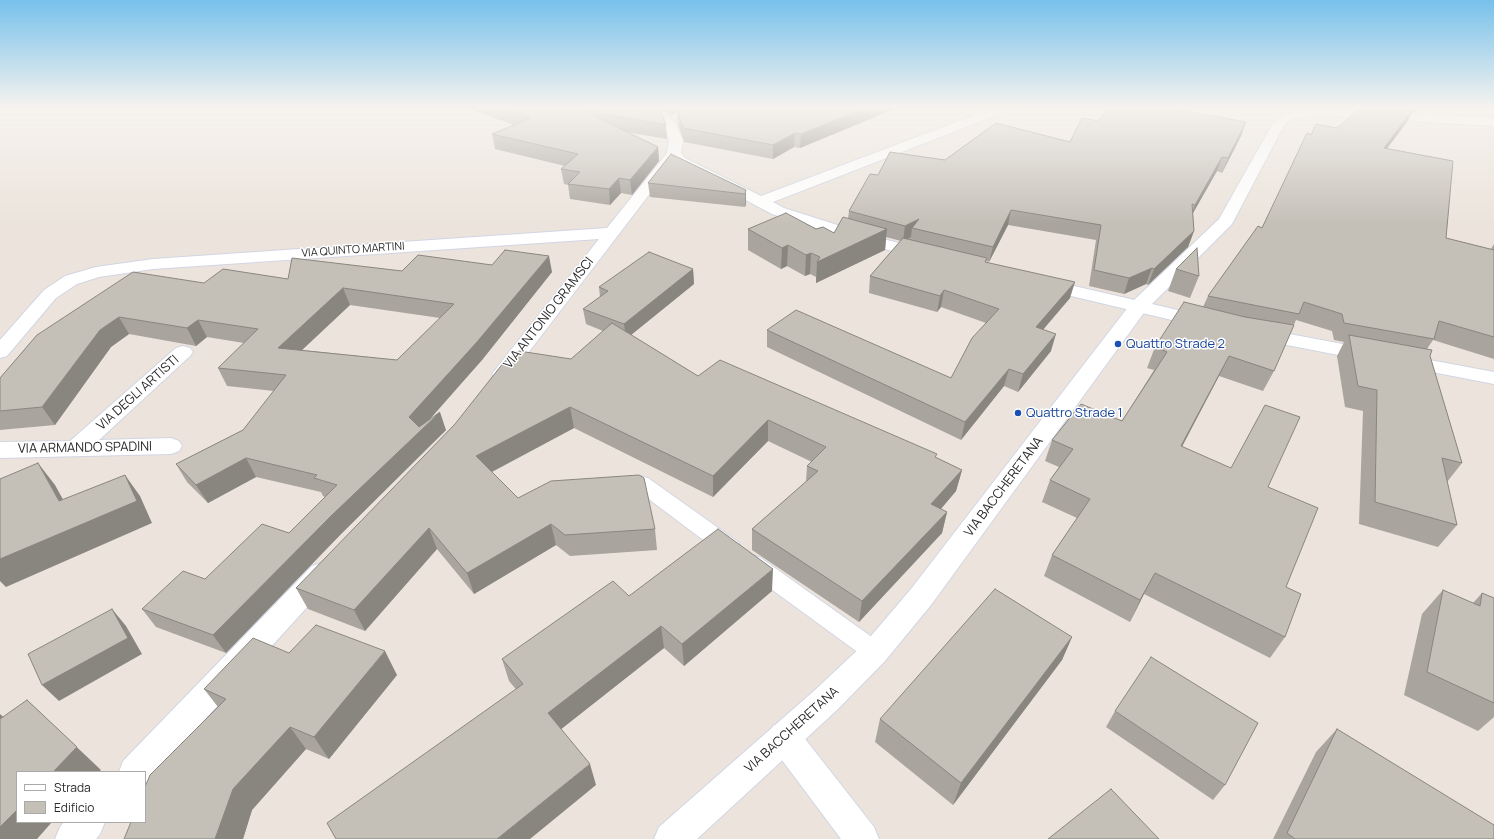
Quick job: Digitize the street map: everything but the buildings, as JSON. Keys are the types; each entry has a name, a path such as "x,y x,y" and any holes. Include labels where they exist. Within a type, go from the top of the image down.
{"street":[{"path":"675,146 674,153 680,161 778,211 869,240 942,259"},
{"path":"760,202 905,146"},
{"name":"VIA BACCHERETANA","path":"670,839 876,652 921,597 1139,306 1226,221 1265,146"},
{"name":"VIA ANTONIO GRAMSCI","path":"490,389 674,153"},
{"name":"VIA QUINTO MARTINI","path":"0,352 50,294 71,280 96,272 152,264 611,234"},
{"path":"1032,281 1221,326"},
{"path":"1244,331 1494,378"},
{"name":"VIA DEGLI ARTISTI","path":"75,449 183,352"},
{"name":"VIA ARMANDO SPADINI","path":"0,450 171,446"},
{"path":"136,771 334,560"},
{"path":"784,737 862,839"},
{"path":"72,839 87,823"}],"lane":[{"path":"641,483 876,652"}],"place":[{"name":"Quattro Strade 2","path":"1118,344"},
{"name":"Quattro Strade 1","path":"1018,413"}]}
